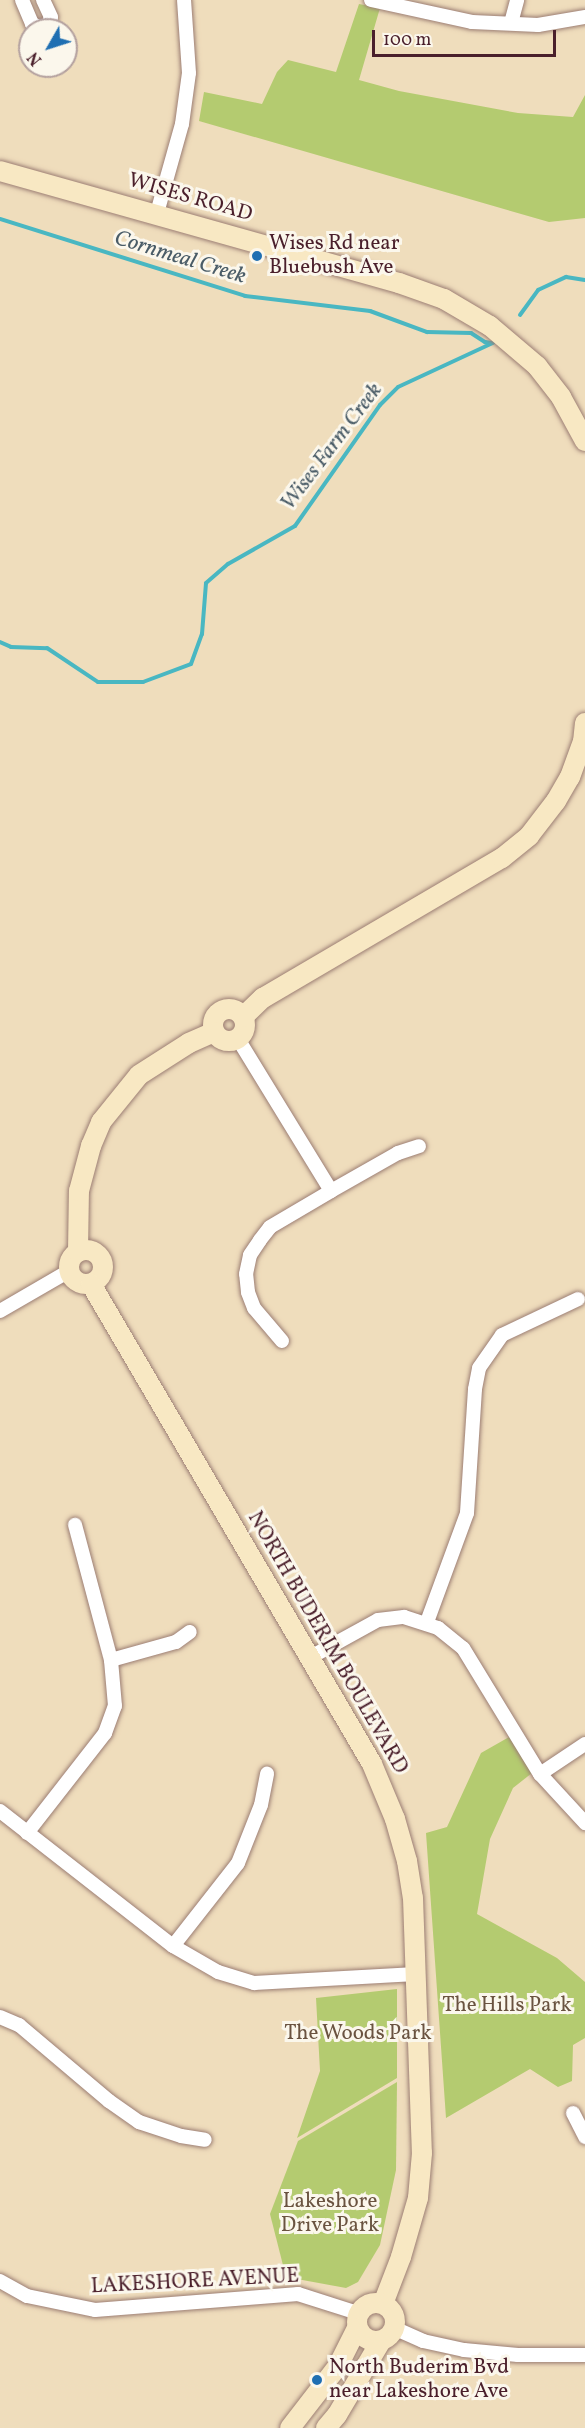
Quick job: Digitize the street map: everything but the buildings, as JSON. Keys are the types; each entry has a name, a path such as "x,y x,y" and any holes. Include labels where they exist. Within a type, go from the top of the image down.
{"street":[{"path":"22,0 28,16 35,26 44,27 51,16 45,3 28,16"},
{"path":"157,213 182,124 189,73 184,0"},
{"path":"374,0 472,22 538,25 585,17"},
{"path":"511,23 517,0"},
{"name":"WISES ROAD","path":"0,171 157,213 399,283 465,309 490,326 537,366 561,397 585,441"},
{"path":"243,1017 263,998 502,858 528,836 556,801 570,777 583,742 585,723"},
{"path":"222,1011 236,1011 243,1017 244,1031 238,1039 227,1041 214,1032 215,1018 222,1011"},
{"path":"78,1252 92,1251 102,1261 102,1275 91,1284 76,1281 69,1271 70,1262 78,1252 79,1191 90,1146 101,1122 139,1076 189,1043 214,1032"},
{"path":"238,1039 331,1191"},
{"path":"282,1341 254,1308 246,1274 250,1256 270,1227 398,1153 419,1146"},
{"path":"0,1311 69,1271"},
{"name":"NORTH BUDERIM BOULEVARD","path":"91,1284 372,1764 395,1820 407,1861 412,1898 416,1974 422,2154 418,2198 401,2257 383,2304"},
{"path":"427,1622 467,1513 475,1389 479,1368 502,1335 578,1299"},
{"path":"27,1833 105,1733 115,1706 111,1660 75,1525"},
{"path":"309,1658 378,1620 404,1617 427,1622 451,1637 463,1648 540,1774 585,1823"},
{"path":"111,1660 176,1642 190,1632"},
{"path":"540,1774 585,1743"},
{"path":"173,1946 238,1863 261,1805 267,1774"},
{"path":"0,1811 173,1946 218,1972 254,1983 416,1974"},
{"path":"0,2017 20,2025 109,2101 139,2122 181,2136 205,2140"},
{"path":"573,2113 585,2137"},
{"name":"LAKESHORE AVENUE","path":"0,2281 27,2296 95,2310 298,2294 358,2320"},
{"path":"290,2428 338,2367 358,2320 372,2303 383,2304 394,2316 387,2334 326,2428"},
{"path":"358,2320 364,2337 387,2334 464,2350 519,2355 585,2355"}],"green space":[{"path":"359,4 380,8 359,80 399,91 518,113 573,117 585,95 585,218 549,222 199,121 204,92 262,104 277,72 288,60 336,72"},
{"name":"The Hills Park","path":"511,1736 532,1773 513,1788 490,1839 477,1914 557,1958 585,1982 585,2038 573,2045 572,2081 558,2087 530,2069 446,2118 426,1833 447,1827 481,1753"},
{"name":"The Woods Park","path":"397,1989 397,2078 297,2138 320,2071 316,1998"},
{"name":"Lakeshore Drive Park","path":"397,2082 396,2170 380,2245 358,2282 346,2288 286,2277 270,2214 298,2141"}],"waterway":[{"name":"Cornmeal Creek","path":"0,219 245,296 370,311 427,332 471,333 485,342 492,343"},
{"name":"Cornmeal Creek","path":"520,315 538,290 566,277 585,280"},
{"name":"Wises Farm Creek","path":"0,642 11,647 47,648 98,682 143,682 191,664 202,634 206,583 228,564 295,526 380,405 398,387 493,343"}],"place":[{"name":"Wises Rd near Bluebush Ave","path":"257,256"},
{"name":"North Buderim Bvd near Lakeshore Ave","path":"317,2380"}]}
